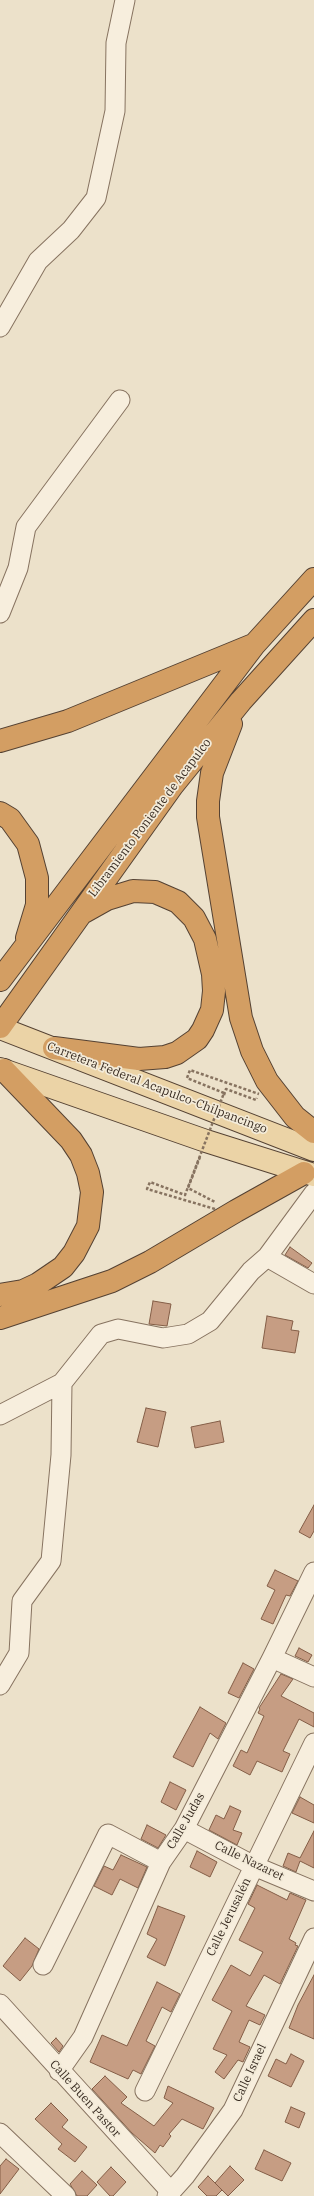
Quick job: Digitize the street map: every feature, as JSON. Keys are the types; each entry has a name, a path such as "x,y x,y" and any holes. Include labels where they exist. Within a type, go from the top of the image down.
{"highway":[{"name":"Libramiento Poniente de Acapulco","path":"0,980 23,952 254,645 314,579"},
{"name":"Libramiento Poniente de Acapulco","path":"3,1023 172,786 241,701 314,620"},
{"path":"0,741 68,721 254,645"},
{"path":"241,701 217,759 208,801 209,832 233,977 246,1036 259,1066 286,1107 314,1132"},
{"path":"0,813 10,819 28,844 37,878 37,905 23,952"},
{"path":"54,1048 138,1059 165,1057 183,1049 197,1039 209,1019 214,1003 213,974 205,939 194,918 178,902 155,892 133,891 107,899 78,916"},
{"path":"0,1295 23,1291 38,1284 63,1267 74,1253 85,1233 91,1210 92,1192 88,1173 81,1155 72,1140 2,1070"},
{"path":"0,1318 112,1282 150,1262 236,1210 309,1174"}],"main road":[{"name":"Carretera Federal Acapulco-Chilpancingo","path":"3,1023 54,1048 314,1150"},
{"path":"2,1070 206,1141 309,1174"}],"street":[{"path":"0,327 38,261 71,230 96,198 115,111 116,43 125,0"},
{"path":"0,613 18,568 26,527 120,400"},
{"path":"0,1415 62,1383 101,1334 118,1329 163,1338 188,1334 210,1321 251,1271 267,1257 314,1193"},
{"path":"267,1257 314,1284"},
{"path":"0,1685 19,1653 22,1601 51,1561 61,1455 62,1383"},
{"name":"Calle Judas","path":"59,2071 83,2037 161,1862 184,1829 272,1658 314,1572"},
{"path":"272,1658 314,1677"},
{"name":"Calle Jerusalén","path":"145,2091 314,1743"},
{"name":"Calle Nazaret","path":"184,1829 254,1866 314,1891"},
{"path":"43,1965 108,1834 161,1862"},
{"name":"Calle Israel","path":"169,2194 185,2176 233,2110 306,1973 314,1938"},
{"name":"Calle Buen Pastor","path":"0,2004 169,2194"},
{"path":"0,2133 66,2196"}],"path":[{"path":"206,1141 188,1188 217,1203 215,1209 147,1189 150,1182 185,1195 224,1093 187,1078 190,1070 259,1094 256,1100 226,1089 217,1112"}],"building":[{"path":"290,1247 312,1263 308,1268 285,1255"},
{"path":"153,1301 171,1304 167,1326 149,1324"},
{"path":"267,1316 293,1321 291,1330 299,1331 295,1353 262,1348"},
{"path":"146,1408 166,1412 158,1447 137,1442"},
{"path":"220,1421 224,1442 195,1448 191,1427"},
{"path":"314,1505 314,1531 310,1538 299,1532"},
{"path":"275,1570 298,1581 290,1596 286,1595 273,1624 261,1619 275,1590 267,1586"},
{"path":"299,1648 312,1655 308,1662 295,1656"},
{"path":"243,1663 254,1669 239,1698 228,1693"},
{"path":"281,1674 293,1679 281,1696 314,1713 314,1727 299,1719 283,1751 290,1754 282,1772 257,1761 250,1775 233,1766 241,1750 247,1753 264,1716 258,1713 259,1708"},
{"path":"200,1707 226,1723 218,1739 210,1733 193,1767 173,1757"},
{"path":"170,1782 186,1790 176,1810 161,1802"},
{"path":"300,1797 314,1805 314,1823 292,1813"},
{"path":"230,1806 241,1811 233,1830 242,1833 237,1845 209,1830 216,1815 224,1819"},
{"path":"147,1825 166,1835 158,1848 141,1839"},
{"path":"314,1831 314,1868 300,1861 296,1872 283,1866 288,1853 300,1858"},
{"path":"197,1851 217,1862 210,1877 190,1867"},
{"path":"121,1855 147,1867 138,1888 120,1879 112,1895 94,1886 104,1866 113,1870"},
{"path":"257,1885 287,1900 290,1893 306,1900 289,1939 298,1946 280,1984 264,1975 246,2006 265,2015 260,2025 249,2020 239,2042 250,2047 243,2062 238,2060 224,2079 215,2072 227,2055 213,2049 232,2011 212,2000 231,1965 250,1976 263,1952 239,1940 255,1908 248,1904"},
{"path":"158,1906 185,1916 165,1966 147,1957 157,1939 147,1934"},
{"path":"25,1938 39,1949 32,1966 20,1981 3,1966"},
{"path":"314,1975 314,2039 289,2028 298,2005"},
{"path":"157,1982 180,1994 171,2012 162,2007 146,2041 155,2046 141,2074 133,2070 128,2079 90,2062 102,2035 127,2046"},
{"path":"56,2038 63,2046 59,2052 51,2043"},
{"path":"291,2054 304,2061 291,2087 268,2076 276,2059 286,2064"},
{"path":"105,2076 127,2097 121,2103 154,2126 173,2103 164,2098 168,2086 214,2108 203,2129 182,2119 169,2134 171,2136 163,2147 160,2145 155,2153 132,2133 92,2089"},
{"path":"51,2103 68,2120 62,2127 87,2147 75,2162 58,2149 62,2144 35,2119"},
{"path":"291,2107 305,2113 299,2128 285,2122"},
{"path":"264,2150 291,2163 282,2181 255,2169"},
{"path":"6,2159 19,2169 0,2194 0,2166"},
{"path":"230,2166 244,2180 228,2196 215,2183"},
{"path":"111,2167 126,2182 113,2196 110,2196 97,2182"},
{"path":"82,2171 97,2185 87,2196 77,2196 70,2184"},
{"path":"208,2176 222,2190 216,2196 207,2196 198,2187"}]}
